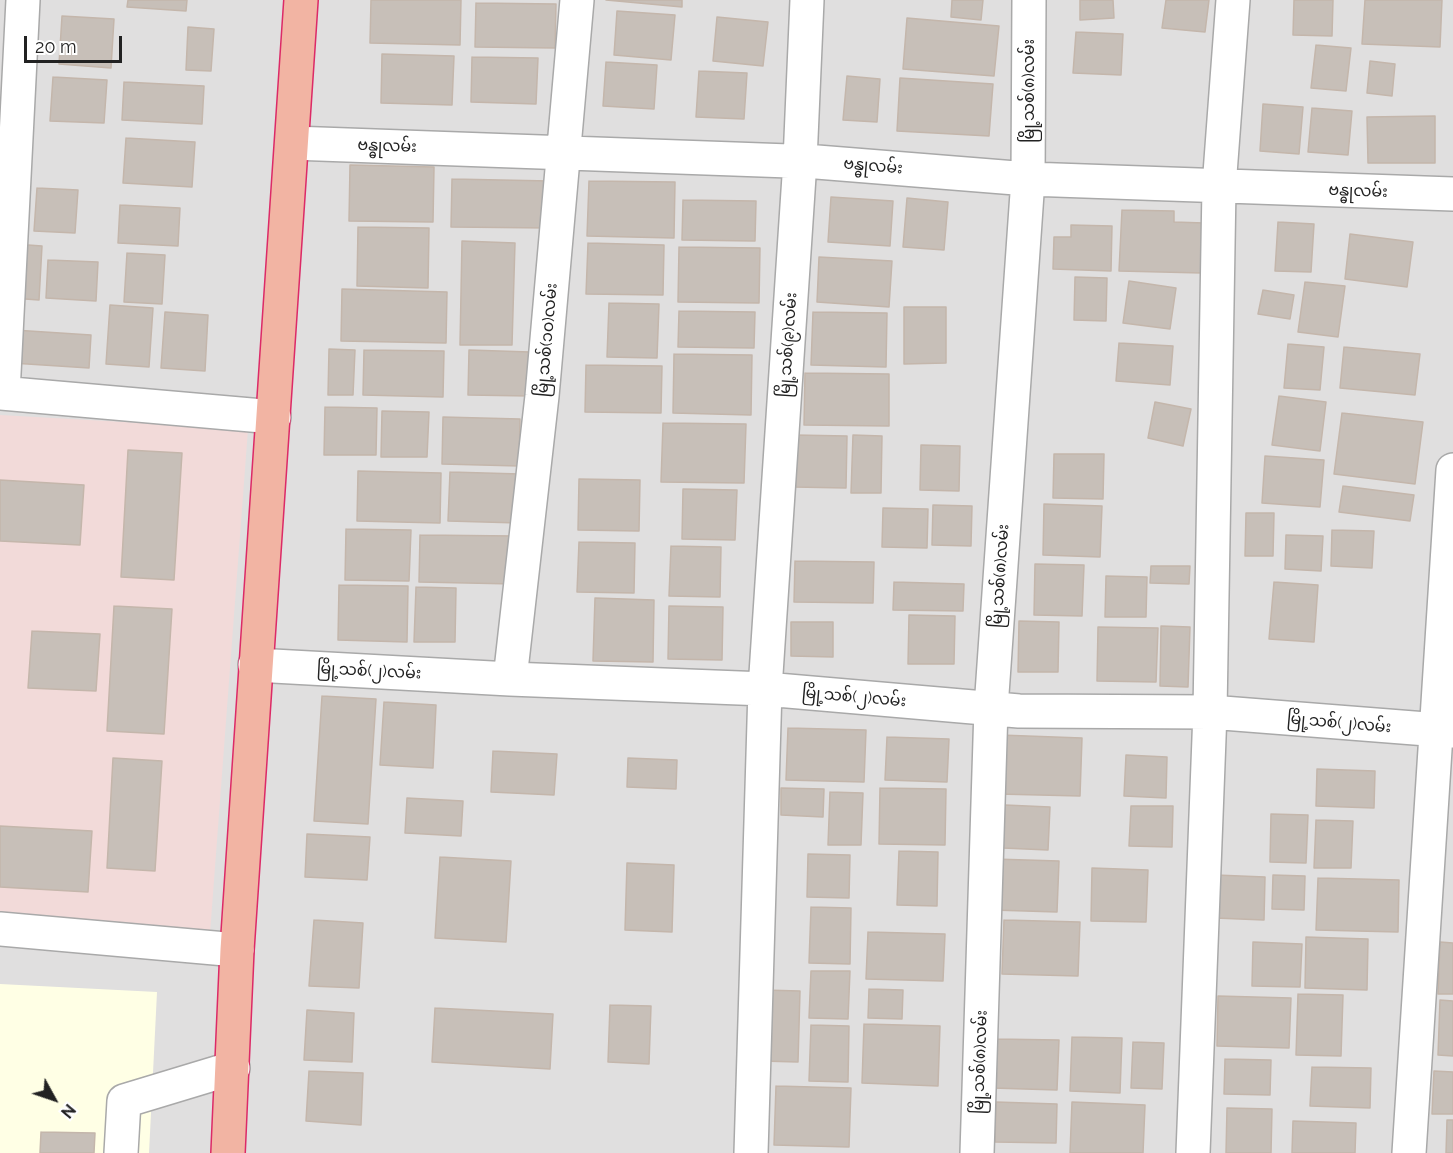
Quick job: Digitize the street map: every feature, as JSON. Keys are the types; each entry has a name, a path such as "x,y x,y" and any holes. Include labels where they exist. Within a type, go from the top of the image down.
{"highway":[{"path":"228,1153 237,950 255,665 274,417 301,0"}],"street":[{"path":"23,0 2,393 274,417"},
{"name":"မြို့သစ်(၁၀)လမ်း","path":"510,679 542,396 577,0"},
{"name":"မြို့သစ်(၉)လမ်း","path":"751,1153 765,689 800,161 807,0"},
{"name":"မြို့သစ်(၈)လမ်း","path":"977,1153 991,708 1028,179 1029,0"},
{"path":"1193,1153 1210,712 1220,187 1233,0"},
{"name":"ဗန္ဓုလမ်း","path":"292,143 800,161 1028,179 1453,194"},
{"path":"1409,1153 1445,731 1453,470"},
{"name":"မြို့သစ်(၂)လမ်း","path":"255,665 510,679 765,689 991,708 1210,712 1445,731"},
{"path":"0,929 237,950"},
{"path":"121,1153 124,1101 233,1068"}],"shaded area":[{"path":"0,0 1453,0 1453,1153 0,1153"},
{"path":"0,415 248,429 210,933 0,918"},
{"path":"0,984 157,992 149,1153 0,1153"}],"building":[{"path":"128,0 187,0 186,11 127,7"},
{"path":"371,0 461,0 460,45 370,43"},
{"path":"606,0 682,0 682,7"},
{"path":"952,0 983,0 981,20 951,17"},
{"path":"1080,0 1113,0 1114,18 1080,20"},
{"path":"1166,0 1209,0 1205,32 1162,28"},
{"path":"1294,0 1333,0 1332,36 1293,35"},
{"path":"1365,0 1442,0 1440,47 1362,44"},
{"path":"476,3 556,4 555,48 475,47"},
{"path":"617,11 675,15 671,60 614,55"},
{"path":"62,16 114,19 111,68 59,64"},
{"path":"717,17 768,22 763,66 713,61"},
{"path":"907,18 999,26 994,76 903,69"},
{"path":"188,27 214,29 211,71 186,70"},
{"path":"1076,32 1123,34 1121,75 1073,73"},
{"path":"1316,45 1351,48 1346,91 1311,88"},
{"path":"382,54 454,56 452,105 381,103"},
{"path":"472,57 538,58 536,104 471,102"},
{"path":"1370,61 1395,64 1392,96 1367,93"},
{"path":"606,62 657,65 654,109 603,106"},
{"path":"699,71 747,73 744,119 696,117"},
{"path":"847,76 880,79 877,122 843,120"},
{"path":"53,77 107,80 104,123 50,121"},
{"path":"900,78 993,84 989,136 897,131"},
{"path":"124,82 204,86 202,124 122,120"},
{"path":"1263,104 1303,107 1299,154 1260,151"},
{"path":"1312,108 1352,111 1348,155 1308,152"},
{"path":"1435,116 1435,163 1368,163 1367,117"},
{"path":"126,138 195,142 192,187 123,183"},
{"path":"350,165 434,167 433,222 349,221"},
{"path":"452,179 550,181 549,228 451,227"},
{"path":"589,181 675,182 674,238 587,236"},
{"path":"37,188 78,190 75,233 34,231"},
{"path":"831,197 893,201 890,246 828,242"},
{"path":"907,198 948,202 944,250 903,247"},
{"path":"683,200 756,201 755,241 682,240"},
{"path":"120,205 180,208 178,246 118,243"},
{"path":"1122,210 1174,211 1174,222 1204,223 1202,273 1119,271"},
{"path":"1278,222 1314,224 1311,272 1275,271"},
{"path":"1071,225 1112,226 1111,271 1053,269 1054,237 1071,237"},
{"path":"358,227 429,228 428,288 357,286"},
{"path":"1350,234 1413,242 1407,287 1345,279"},
{"path":"462,241 515,243 512,345 460,345"},
{"path":"588,243 664,245 663,295 586,294"},
{"path":"14,244 42,246 39,300 11,298"},
{"path":"679,247 760,248 759,303 678,302"},
{"path":"127,253 165,255 162,304 124,302"},
{"path":"819,257 892,261 889,307 817,302"},
{"path":"48,260 98,262 96,301 46,298"},
{"path":"1075,277 1107,278 1106,321 1074,320"},
{"path":"1129,281 1176,288 1170,329 1123,323"},
{"path":"1305,282 1345,286 1338,337 1298,332"},
{"path":"342,289 447,292 446,343 341,341"},
{"path":"1263,290 1294,295 1290,319 1258,314"},
{"path":"609,303 659,304 657,358 607,357"},
{"path":"110,305 153,308 149,367 106,364"},
{"path":"904,307 946,307 946,363 904,364"},
{"path":"679,311 755,312 754,348 678,347"},
{"path":"165,312 208,315 205,371 161,368"},
{"path":"813,312 887,313 886,367 811,365"},
{"path":"14,330 91,335 89,368 12,363"},
{"path":"1119,343 1173,346 1170,385 1116,381"},
{"path":"1288,344 1324,347 1320,390 1284,388"},
{"path":"1344,347 1420,354 1415,395 1340,388"},
{"path":"329,349 355,350 353,395 328,395"},
{"path":"364,350 444,351 443,397 363,395"},
{"path":"469,350 530,352 529,396 468,395"},
{"path":"674,354 752,355 751,415 673,413"},
{"path":"586,365 662,366 661,413 585,412"},
{"path":"805,373 889,374 889,426 804,425"},
{"path":"1279,396 1326,402 1320,451 1272,445"},
{"path":"1155,402 1191,409 1183,446 1148,438"},
{"path":"325,407 377,408 376,455 324,455"},
{"path":"382,411 429,412 427,457 381,457"},
{"path":"1342,413 1423,422 1415,484 1334,474"},
{"path":"443,417 520,419 519,466 442,464"},
{"path":"663,423 746,424 744,483 661,482"},
{"path":"795,435 847,436 846,488 794,487"},
{"path":"853,435 882,436 881,493 851,493"},
{"path":"921,445 960,446 959,491 920,490"},
{"path":"128,450 182,453 174,580 121,577"},
{"path":"1054,454 1104,454 1103,499 1053,498"},
{"path":"1265,456 1324,460 1320,507 1262,503"},
{"path":"358,471 441,473 440,523 357,521"},
{"path":"450,472 520,474 519,523 448,521"},
{"path":"579,479 640,480 639,531 578,530"},
{"path":"0,480 84,485 80,545 0,541"},
{"path":"1343,486 1414,495 1410,521 1339,512"},
{"path":"683,489 737,490 735,540 682,539"},
{"path":"1044,504 1102,506 1100,557 1043,555"},
{"path":"933,505 972,506 971,546 932,545"},
{"path":"883,508 928,509 927,548 882,547"},
{"path":"1246,513 1274,513 1273,556 1245,556"},
{"path":"346,529 411,530 409,581 345,580"},
{"path":"1332,530 1374,531 1372,568 1331,566"},
{"path":"420,535 515,536 514,584 419,582"},
{"path":"1286,535 1323,536 1321,571 1285,569"},
{"path":"579,542 635,543 634,593 577,592"},
{"path":"671,546 721,547 720,597 669,596"},
{"path":"795,561 874,562 873,603 794,602"},
{"path":"1035,564 1084,565 1082,616 1034,615"},
{"path":"1151,566 1190,566 1189,584 1150,583"},
{"path":"1106,576 1147,577 1146,617 1105,617"},
{"path":"894,582 964,584 963,611 893,610"},
{"path":"1274,582 1318,585 1314,642 1269,639"},
{"path":"339,585 408,586 407,642 338,640"},
{"path":"416,587 456,588 455,642 414,642"},
{"path":"595,598 654,600 653,662 593,661"},
{"path":"114,606 172,609 164,734 107,731"},
{"path":"669,606 723,607 722,660 668,659"},
{"path":"909,615 955,616 954,664 908,664"},
{"path":"1019,621 1059,622 1058,672 1018,672"},
{"path":"791,622 833,622 833,657 791,656"},
{"path":"1161,626 1190,627 1188,687 1160,686"},
{"path":"1098,627 1158,628 1156,682 1097,681"},
{"path":"32,631 100,634 96,691 28,688"},
{"path":"322,696 376,699 368,824 314,821"},
{"path":"384,702 436,705 433,768 380,765"},
{"path":"788,728 866,730 864,782 786,780"},
{"path":"1000,735 1082,738 1080,796 998,794"},
{"path":"887,737 949,739 947,782 885,780"},
{"path":"493,751 557,754 554,795 491,792"},
{"path":"1126,755 1167,757 1166,798 1124,796"},
{"path":"113,758 162,761 155,871 107,868"},
{"path":"628,758 677,760 676,789 627,787"},
{"path":"1317,769 1375,771 1374,808 1316,806"},
{"path":"781,788 824,789 823,817 781,815"},
{"path":"880,788 946,789 945,845 879,844"},
{"path":"830,792 863,793 861,845 828,845"},
{"path":"407,798 463,801 461,836 405,833"},
{"path":"1005,805 1050,807 1048,850 1003,848"},
{"path":"1131,806 1173,806 1172,847 1129,846"},
{"path":"1271,814 1308,815 1306,863 1270,862"},
{"path":"1316,820 1353,821 1351,868 1314,868"},
{"path":"0,826 92,831 88,892 0,887"},
{"path":"307,834 370,837 367,880 305,877"},
{"path":"899,851 938,852 937,906 897,905"},
{"path":"808,854 850,855 849,898 807,897"},
{"path":"440,857 511,861 506,942 435,938"},
{"path":"994,859 1059,861 1057,912 993,910"},
{"path":"627,863 674,865 672,932 625,930"},
{"path":"1092,868 1148,870 1146,922 1091,921"},
{"path":"1216,875 1265,877 1264,920 1215,918"},
{"path":"1273,875 1305,876 1304,910 1272,909"},
{"path":"1318,878 1399,880 1398,932 1316,930"},
{"path":"811,907 851,908 850,964 809,963"},
{"path":"314,920 363,923 359,988 309,986"},
{"path":"1004,920 1080,922 1078,976 1002,974"},
{"path":"868,932 945,934 943,981 866,979"},
{"path":"1306,937 1368,939 1367,990 1305,988"},
{"path":"1253,942 1302,944 1300,987 1252,986"},
{"path":"1440,942 1453,943 1453,994 1438,994"},
{"path":"811,971 850,971 848,1019 809,1018"},
{"path":"869,989 903,990 902,1019 868,1018"},
{"path":"763,990 800,991 798,1062 761,1061"},
{"path":"1298,994 1343,995 1341,1056 1296,1055"},
{"path":"1218,996 1291,998 1289,1048 1217,1046"},
{"path":"1440,1000 1453,1001 1453,1056 1438,1055"},
{"path":"610,1005 651,1006 649,1064 608,1062"},
{"path":"435,1008 553,1014 550,1069 432,1062"},
{"path":"307,1010 354,1013 352,1062 304,1060"},
{"path":"864,1024 940,1026 938,1086 862,1083"},
{"path":"811,1025 849,1026 848,1082 809,1081"},
{"path":"1072,1037 1122,1038 1120,1093 1070,1091"},
{"path":"995,1039 1059,1040 1057,1090 992,1088"},
{"path":"1133,1042 1164,1043 1162,1089 1131,1088"},
{"path":"1225,1059 1271,1060 1270,1095 1224,1094"},
{"path":"1312,1067 1371,1068 1370,1108 1310,1106"},
{"path":"309,1071 363,1073 361,1125 306,1121"},
{"path":"1434,1071 1453,1072 1453,1114 1432,1114"},
{"path":"776,1086 851,1088 849,1147 774,1145"},
{"path":"996,1102 1057,1104 1056,1143 995,1142"},
{"path":"1072,1102 1145,1105 1143,1153 1070,1153"},
{"path":"1227,1108 1272,1109 1271,1153 1226,1153"},
{"path":"1447,1120 1453,1120 1453,1153 1446,1153"},
{"path":"1293,1121 1356,1123 1355,1153 1292,1153"},
{"path":"41,1132 95,1133 94,1153 40,1153"}]}
